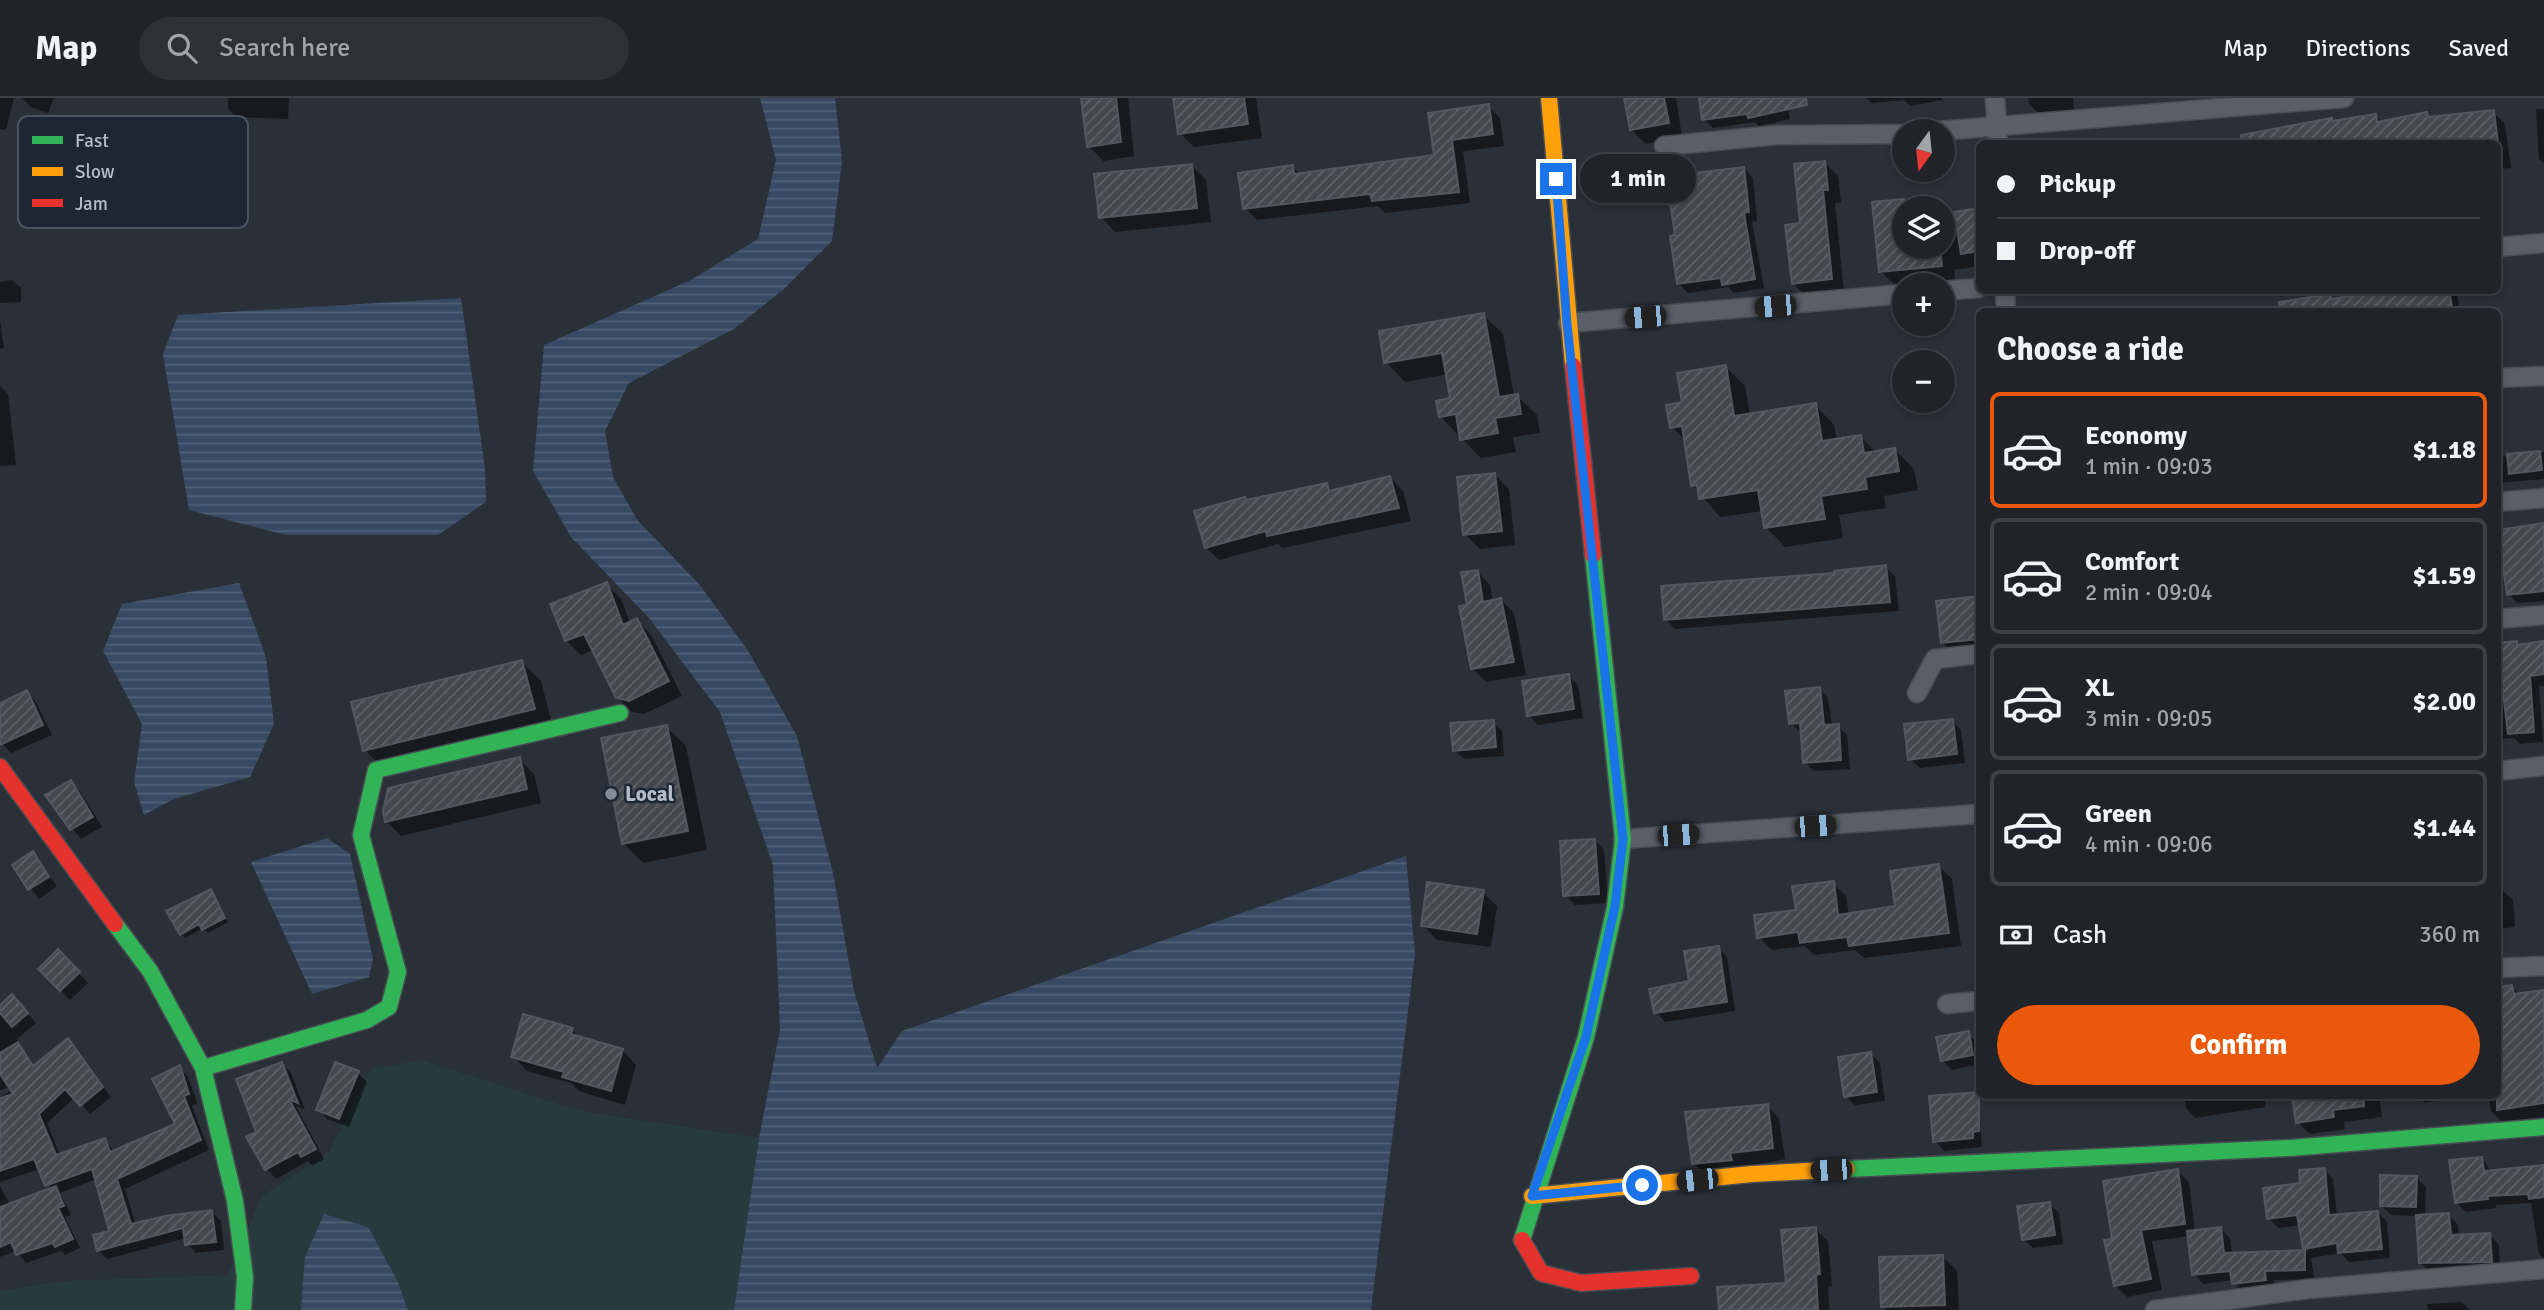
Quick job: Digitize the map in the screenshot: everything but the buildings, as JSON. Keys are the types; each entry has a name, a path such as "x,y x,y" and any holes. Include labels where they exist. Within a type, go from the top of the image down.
{"main road":[{"path":"1549,98 1567,324 1623,839 1615,906 1586,1037 1532,1196 1521,1238 1541,1273 1581,1283 1691,1276"},
{"path":"203,1068 367,1020 389,1007 398,972 361,835 376,770 620,713"},
{"path":"0,766 150,971 203,1068 235,1201 245,1277 243,1310"},
{"path":"1532,1196 1752,1174 2290,1148 2544,1127"}],"street":[{"path":"1996,98 1998,135"},
{"path":"1955,132 1998,135 2344,98"},
{"path":"1664,146 1777,135 1892,134"},
{"path":"2501,247 2544,243"},
{"path":"1955,290 1976,288"},
{"path":"1567,324 1892,295"},
{"path":"2501,378 2544,376"},
{"path":"2501,502 2544,498"},
{"path":"2501,619 2544,615"},
{"path":"1917,693 1936,659 1976,654"},
{"path":"2501,771 2544,766"},
{"path":"1623,839 1976,814"},
{"path":"2501,968 2544,966"},
{"path":"1947,1004 1976,1001"},
{"path":"2155,1310 2335,1286 2544,1269"}],"green space":[{"path":"422,1060 580,1111 759,1138 734,1310 0,1310 0,1291 64,1281 228,1275 262,1196 329,1152 371,1069"}],"water":[{"path":"760,98 835,98 842,161 832,241 784,289 734,329 629,383 605,431 613,477 638,521 699,584 747,649 797,736 833,873 854,991 877,1068 902,1031 1406,856 1415,954 1371,1310 734,1310 759,1138 780,1030 773,865 720,712 649,618 571,537 533,471 544,345 691,280 758,239 776,160"},
{"path":"461,298 485,469 486,502 438,535 286,535 189,510 163,354 178,315"},
{"path":"239,583 266,657 274,724 250,777 174,799 144,815 134,782 142,724 103,651 122,604"},
{"path":"327,838 350,854 373,959 369,977 312,994 251,862"},
{"path":"324,1214 368,1227 397,1280 408,1310 301,1310 305,1257"}],"traffic: fast":[{"path":"1522,1240 1586,1037 1615,907 1623,839 1593,555"},
{"path":"203,1068 367,1020 389,1007 398,972 361,835 376,770 620,713"},
{"path":"115,924 150,971 203,1068 235,1201 245,1277 243,1310"},
{"path":"1847,1169 2290,1148 2544,1127"}],"traffic: slow":[{"path":"1549,98 1573,366"},
{"path":"1532,1196 1752,1174 1847,1169"}],"traffic: jam":[{"path":"1573,366 1593,555"},
{"path":"0,767 115,924"},
{"path":"1522,1240 1541,1273 1581,1283 1691,1276"}],"place":[{"name":"Local","path":"611,794"}],"route":[{"path":"1556,179 1567,324 1623,839 1615,906 1586,1037 1532,1196 1642,1185"}]}
